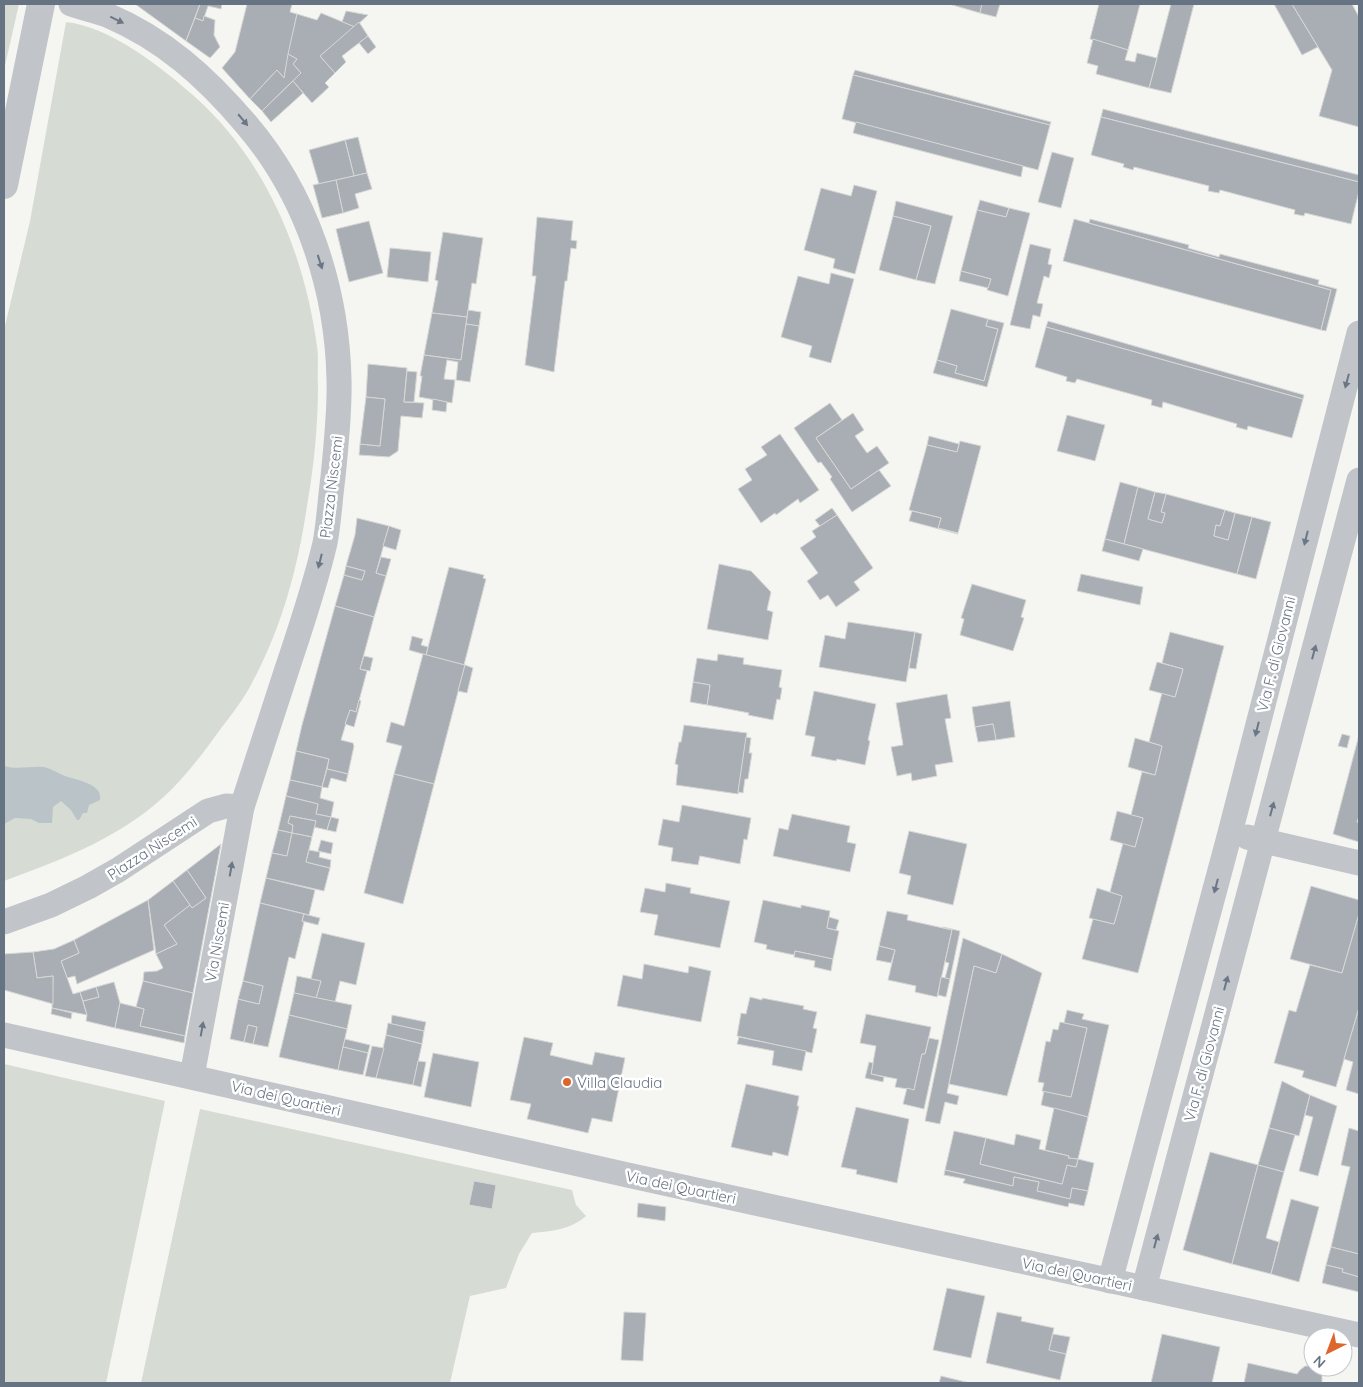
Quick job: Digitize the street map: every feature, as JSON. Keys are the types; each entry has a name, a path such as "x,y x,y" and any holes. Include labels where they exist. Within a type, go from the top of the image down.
{"street":[{"path":"4,185 41,4"},
{"name":"Piazza Niscemi","path":"4,922 51,904 96,883 208,811 226,806 242,807 312,594 325,540 338,430 339,378 335,324 324,273 307,222 286,182 261,142 220,94 184,60 138,31 106,15 71,4"},
{"name":"Via F. di Giovanni","path":"1110,1281 1230,833 1359,333"},
{"name":"Via F. di Giovanni","path":"1144,1288 1359,482 1322,475"},
{"name":"Via Niscemi","path":"192,1076 242,807"},
{"path":"1230,833 1359,863"},
{"name":"Via dei Quartieri","path":"4,1035 624,1174 1359,1335"}],"shaded area":[{"path":"4,4 19,4 4,70"},
{"path":"66,22 83,25 118,40 166,73 194,96 219,121 242,149 261,178 278,210 291,242 311,311 318,355 316,431 312,476 299,551 288,596 263,660 239,705 180,781 155,805 136,819 94,844 4,881 4,330 30,221"},
{"path":"4,766 14,768 49,768 93,786 100,794 100,800 89,805 87,813 83,813 79,820 61,801 53,807 52,823 39,823 31,819 15,818 4,824"},
{"path":"4,1064 165,1101 106,1383 4,1383"},
{"path":"200,1109 572,1190 576,1205 586,1216 567,1227 532,1233 519,1254 506,1288 470,1296 450,1383 141,1383"}],"building":[{"path":"135,4 200,4 186,41"},
{"path":"200,4 222,4 221,9 208,6 203,21 195,18"},
{"path":"247,4 292,4 290,12 297,14 284,78 277,70 250,99 222,68 235,52"},
{"path":"949,4 982,4 980,13"},
{"path":"982,4 1000,4 996,17 980,13"},
{"path":"1099,4 1140,4 1128,50 1090,39"},
{"path":"1171,4 1194,4 1171,93 1149,88"},
{"path":"1274,4 1292,4 1318,47 1302,55"},
{"path":"1292,4 1352,4 1359,17 1359,127 1319,116 1332,70"},
{"path":"346,11 368,15 355,27 342,22"},
{"path":"321,13 355,27 320,56 335,73 325,83 329,87 312,103 293,81 301,73 293,64 297,59 288,54 297,14 317,20"},
{"path":"204,16 215,20 214,35 220,47 210,58 186,41 195,18 203,21"},
{"path":"359,22 368,36 342,56 346,62 335,73 320,56"},
{"path":"368,36 376,47 368,54 359,43"},
{"path":"1093,39 1128,50 1125,60 1135,62 1137,53 1157,58 1149,88 1096,74 1098,66 1087,63"},
{"path":"288,54 297,59 293,64 301,73 262,111 250,99 277,70 284,78"},
{"path":"855,70 1051,122 1050,125 853,75"},
{"path":"853,75 1050,125 1038,170 842,119"},
{"path":"293,81 303,93 271,122 262,111"},
{"path":"1103,109 1359,175 1359,182 1101,117"},
{"path":"1101,117 1359,182 1359,191 1351,224 1305,213 1304,216 1294,214 1295,210 1220,190 1219,193 1208,191 1209,186 1134,167 1133,170 1123,167 1124,164 1091,155"},
{"path":"856,122 1023,166 1021,177 853,133"},
{"path":"358,137 367,173 354,176 345,140"},
{"path":"345,140 354,176 319,184 309,150"},
{"path":"1052,152 1074,158 1061,208 1038,202"},
{"path":"367,173 372,189 355,194 359,208 343,213 336,180"},
{"path":"336,180 343,213 322,218 313,185"},
{"path":"854,185 877,191 855,274 833,268 835,259 804,250 821,188 851,196"},
{"path":"980,200 1009,208 1006,217 977,210"},
{"path":"896,201 953,216 935,284 916,280 931,226 893,216"},
{"path":"1009,208 1030,213 1008,296 987,290 991,279 961,271 977,210 1006,217"},
{"path":"893,216 931,226 916,280 879,270"},
{"path":"537,217 573,221 571,240 577,241 576,249 571,248 567,281 565,281 554,372 525,365 536,276 532,276"},
{"path":"1074,219 1331,290 1321,330 1063,261"},
{"path":"1090,219 1189,245 1188,248 1219,257 1220,254 1319,280 1318,284 1337,289 1326,331 1321,330 1331,290 1089,223"},
{"path":"369,221 383,273 349,282 336,229"},
{"path":"443,232 483,238 476,284 472,283 467,317 432,313 438,281 435,280"},
{"path":"1030,244 1051,249 1048,264 1052,265 1049,278 1044,276 1037,303 1043,304 1040,317 1033,315 1030,329 1010,325"},
{"path":"390,248 431,252 428,282 387,277"},
{"path":"961,271 991,279 988,288 959,281"},
{"path":"831,273 854,279 831,363 809,357 812,346 781,337 798,276 829,284"},
{"path":"951,309 988,319 986,326 998,329 984,381 955,373 957,366 937,360"},
{"path":"468,310 481,312 479,326 466,324"},
{"path":"432,313 467,317 461,360 424,355"},
{"path":"988,319 1004,323 987,387 933,373 937,360 957,366 955,373 984,381 998,329 986,326"},
{"path":"1048,321 1304,395 1303,399 1046,327"},
{"path":"466,324 479,326 470,382 456,380 458,362 447,360 444,379 455,380 452,403 419,397 424,355 461,360"},
{"path":"1046,327 1303,399 1292,438 1248,426 1247,430 1236,427 1237,424 1163,402 1162,408 1151,405 1152,400 1077,379 1075,383 1066,381 1067,377 1035,367"},
{"path":"368,364 407,368 404,402 424,403 422,418 401,416 398,451 389,457 359,455 360,444 380,446 385,399 366,397"},
{"path":"407,371 417,372 414,402 404,402"},
{"path":"366,397 385,399 380,446 360,444"},
{"path":"433,399 447,402 446,412 432,410"},
{"path":"830,403 842,420 816,438 851,489 879,470 891,486 852,512 830,479 832,477 821,462 818,463 794,428"},
{"path":"853,413 864,430 855,436 867,453 877,446 889,463 851,489 816,438"},
{"path":"1067,415 1105,425 1095,461 1057,451"},
{"path":"780,434 819,490 800,503 798,499 761,523 738,489 752,480 745,469 767,455 761,447"},
{"path":"929,436 959,444 957,452 927,445"},
{"path":"960,441 981,446 958,533 938,528 941,518 909,510 927,445 957,452"},
{"path":"1120,482 1138,487 1124,544 1105,539"},
{"path":"1138,487 1155,492 1148,519 1162,523 1165,513 1161,512 1166,494 1225,510 1220,526 1216,525 1214,536 1228,540 1235,513 1252,517 1237,574 1124,544"},
{"path":"1155,492 1166,494 1161,512 1165,513 1162,523 1148,519"},
{"path":"832,508 837,515 820,526 815,520"},
{"path":"1225,510 1235,513 1228,540 1214,536 1216,525 1220,526"},
{"path":"912,511 941,518 938,528 958,534 909,521"},
{"path":"837,515 873,568 854,582 860,590 836,607 828,595 820,600 807,581 818,573 800,548 816,537 812,531"},
{"path":"1252,517 1271,522 1256,579 1237,574"},
{"path":"357,518 389,526 376,573 386,576 374,617 335,606 344,575 362,580 365,571 346,566 355,535"},
{"path":"389,526 401,530 396,550 383,546"},
{"path":"1105,539 1143,549 1139,561 1102,551"},
{"path":"381,557 391,559 386,576 376,573"},
{"path":"719,564 751,571 771,592 767,610 773,612 768,640 707,629"},
{"path":"346,566 365,571 362,580 344,575"},
{"path":"449,567 484,575 483,578 486,579 464,665 426,655"},
{"path":"1081,574 1143,587 1140,605 1077,591"},
{"path":"972,584 1026,600 1021,617 1024,618 1013,651 960,635 964,619 961,618"},
{"path":"335,606 374,617 360,669 367,671 356,712 350,710 341,740 353,743 354,746 348,774 327,769 329,759 296,751"},
{"path":"848,622 915,632 906,682 819,667 825,635 845,639"},
{"path":"915,632 922,634 916,669 909,668"},
{"path":"1170,632 1224,646 1138,973 1082,959 1093,919 1114,924 1122,896 1110,892 1123,843 1135,847 1143,818 1131,815 1142,772 1155,775 1162,746 1149,742 1162,693 1175,697 1183,669 1162,663"},
{"path":"412,636 423,639 421,645 428,647 426,655 409,650"},
{"path":"423,654 465,665 434,784 394,774 402,746 386,742 391,722 404,726"},
{"path":"718,654 744,658 743,664 782,670 779,687 782,688 780,700 777,699 773,720 748,715 749,713 707,705 710,685 693,682 697,658 717,661"},
{"path":"364,656 373,658 370,671 360,669"},
{"path":"1157,662 1183,669 1175,697 1149,690"},
{"path":"465,665 473,668 467,693 458,691"},
{"path":"693,682 710,685 707,705 690,702"},
{"path":"814,691 876,704 865,765 811,756 815,737 805,735"},
{"path":"947,694 951,718 945,719 953,762 935,765 937,776 912,781 911,773 897,776 891,747 903,745 896,703"},
{"path":"359,700 361,701 354,727 345,724 350,710 356,712"},
{"path":"1010,701 1015,737 996,740 993,724 975,727 972,707"},
{"path":"993,724 996,740 978,742 975,727"},
{"path":"684,725 747,733 738,794 676,785 678,765 675,764"},
{"path":"1342,734 1350,736 1347,748 1338,746"},
{"path":"1359,735 1359,816 1357,822 1359,823 1359,842 1333,834"},
{"path":"746,737 751,738 749,753 752,753 748,779 745,779 743,793 738,792"},
{"path":"1135,738 1162,746 1155,775 1128,767"},
{"path":"296,751 329,759 322,787 290,780"},
{"path":"327,769 348,774 346,782 331,778 328,788 322,787"},
{"path":"394,774 434,784 403,904 364,893"},
{"path":"290,780 322,787 320,798 334,802 331,817 316,814 318,804 286,796"},
{"path":"286,796 318,804 316,814 331,817 327,830 314,827 316,821 290,816 288,823 293,825 292,833 278,830"},
{"path":"682,805 751,818 747,840 744,839 740,864 700,856 698,865 671,861 673,848 658,845 663,819 679,822"},
{"path":"1117,811 1143,818 1135,847 1110,840"},
{"path":"792,814 850,826 847,842 856,844 850,872 773,856 779,828 788,830"},
{"path":"290,816 316,821 312,837 292,833 293,825 288,823"},
{"path":"331,817 339,819 336,832 327,830"},
{"path":"278,830 292,833 287,856 272,853"},
{"path":"909,831 967,844 953,905 907,894 911,876 899,873"},
{"path":"292,833 312,837 306,862 330,868 324,891 266,878 272,853 287,856"},
{"path":"321,840 333,843 331,854 318,851"},
{"path":"221,844 193,993 143,981 144,972 157,971 163,968 156,954 177,944 164,925 190,905 192,908 206,898 187,870"},
{"path":"309,850 320,852 319,857 331,860 330,868 306,862"},
{"path":"187,870 206,898 192,908 173,881"},
{"path":"266,878 315,890 309,915 260,903"},
{"path":"173,881 190,905 164,925 177,944 156,954 148,900"},
{"path":"666,883 691,888 690,893 730,901 720,948 654,935 658,915 640,912 645,888 665,892"},
{"path":"1311,886 1359,900 1359,914 1342,973 1290,959"},
{"path":"1097,888 1122,896 1114,924 1089,918"},
{"path":"148,900 154,950 77,984 75,976 67,978 61,961 79,953 74,940"},
{"path":"763,900 801,908 801,905 830,911 827,928 839,931 833,959 795,951 795,955 789,954 766,949 767,945 754,942"},
{"path":"260,903 304,914 302,921 304,922 295,959 289,957 268,1047 253,1044 257,1027 248,1025 244,1042 230,1039 238,999 259,1004 263,986 243,981"},
{"path":"887,911 908,915 907,920 952,930 937,997 915,992 916,986 888,980 895,950 879,946"},
{"path":"304,914 320,918 318,925 302,921"},
{"path":"1359,914 1359,1008 1336,1087 1302,1077 1304,1071 1274,1063 1289,1010 1296,1012 1310,965 1342,973"},
{"path":"829,917 839,920 836,930 827,928"},
{"path":"943,927 960,931 950,979 945,978 949,963 945,962 952,930"},
{"path":"322,933 365,943 356,985 340,981 335,1002 316,998 321,981 311,979"},
{"path":"963,938 1002,954 996,973 974,966 947,1093 959,1096 957,1105 945,1102 940,1124 925,1121"},
{"path":"74,940 79,953 61,961 73,994 80,992 87,1015 52,1008 53,976 37,978 33,952 54,949"},
{"path":"879,946 895,950 891,963 876,960"},
{"path":"795,951 833,959 831,971 814,967 815,961 794,957"},
{"path":"33,952 37,978 53,976 53,1004 4,990 4,954"},
{"path":"1002,954 1042,973 1007,1096 949,1084 974,966 996,973"},
{"path":"644,964 688,973 689,966 711,971 701,1022 617,1006 623,975 642,979"},
{"path":"297,976 321,981 316,998 294,993"},
{"path":"941,977 950,979 946,997 938,995"},
{"path":"143,981 193,993 185,1036 140,1026 144,1009 136,1007"},
{"path":"243,981 263,986 259,1004 238,999"},
{"path":"114,982 120,1003 115,1028 86,1021 87,1015 83,1001 99,997 96,987"},
{"path":"96,987 99,997 83,1001 80,992"},
{"path":"294,993 352,1005 347,1029 289,1015"},
{"path":"750,997 804,1006 803,1009 817,1012 813,1028 817,1029 812,1053 737,1036 741,1013 746,1014"},
{"path":"120,1003 144,1009 140,1026 185,1036 184,1043 115,1028"},
{"path":"52,1008 72,1013 71,1019 51,1014"},
{"path":"1359,1008 1359,1094 1346,1090 1353,1062 1344,1059"},
{"path":"1067,1010 1084,1014 1082,1019 1109,1025 1088,1117 1041,1105 1044,1091 1071,1097 1087,1028 1064,1023"},
{"path":"866,1014 931,1027 925,1054 922,1054 914,1090 895,1087 897,1079 871,1074 876,1046 860,1043"},
{"path":"289,1015 347,1029 338,1070 279,1057"},
{"path":"392,1015 426,1022 424,1031 391,1024"},
{"path":"1060,1022 1087,1028 1071,1097 1042,1091 1044,1083 1038,1082 1046,1041 1050,1042 1053,1029 1058,1030"},
{"path":"388,1023 424,1031 422,1044 386,1035"},
{"path":"248,1025 257,1027 253,1044 244,1042"},
{"path":"386,1035 422,1044 413,1085 376,1078"},
{"name":"Villa Claudia","path":"524,1037 553,1043 550,1055 592,1065 595,1052 625,1058 612,1122 592,1118 588,1133 527,1119 531,1104 510,1100"},
{"path":"739,1037 806,1051 802,1071 772,1065 774,1051 737,1044"},
{"path":"929,1038 939,1040 924,1109 903,1104 907,1088 914,1090 922,1054 925,1054"},
{"path":"345,1039 370,1045 368,1053 343,1047"},
{"path":"372,1046 384,1048 376,1078 365,1076"},
{"path":"343,1047 368,1053 363,1075 338,1070"},
{"path":"433,1053 479,1062 471,1107 424,1097"},
{"path":"418,1061 426,1062 421,1087 413,1085"},
{"path":"869,1062 873,1063 871,1074 884,1077 883,1082 865,1078"},
{"path":"1282,1081 1310,1095 1299,1136 1269,1128"},
{"path":"746,1084 799,1096 797,1106 799,1106 788,1156 773,1152 772,1156 731,1147"},
{"path":"1310,1095 1337,1106 1318,1176 1299,1171 1313,1117 1305,1115"},
{"path":"856,1107 909,1119 897,1183 856,1174 857,1170 841,1167"},
{"path":"1054,1108 1088,1117 1078,1159 1068,1158 1069,1156 1045,1150"},
{"path":"1269,1128 1295,1135 1284,1172 1258,1165"},
{"path":"1349,1128 1359,1131 1359,1254 1331,1247 1350,1167 1341,1165"},
{"path":"954,1131 986,1138 980,1164 1062,1184 1067,1165 1076,1167 1078,1159 1094,1163 1088,1191 1072,1188 1070,1199 1037,1191 1039,1182 1014,1177 1013,1186 945,1170"},
{"path":"1016,1134 1041,1140 1039,1149 1069,1156 1068,1158 1078,1159 1076,1167 1067,1165 1062,1184 980,1164 986,1138 1014,1145"},
{"path":"1210,1152 1258,1165 1232,1264 1183,1250"},
{"path":"1258,1165 1284,1172 1266,1238 1279,1242 1271,1274 1232,1264"},
{"path":"945,1170 1013,1186 1014,1177 1039,1182 1037,1191 1070,1199 1072,1188 1088,1191 1084,1206 1069,1203 1068,1207 963,1183 965,1179 944,1175"},
{"path":"474,1181 496,1185 492,1209 469,1205"},
{"path":"1291,1199 1319,1207 1299,1282 1271,1274"},
{"path":"638,1203 666,1207 665,1221 637,1217"},
{"path":"1331,1247 1359,1254 1359,1277 1342,1272 1343,1269 1326,1265"},
{"path":"1326,1265 1343,1269 1342,1272 1359,1277 1359,1292 1322,1283"},
{"path":"947,1288 985,1296 971,1358 933,1350"},
{"path":"624,1312 646,1313 643,1361 621,1360"},
{"path":"997,1312 1022,1317 1021,1321 1054,1328 1049,1350 1066,1354 1060,1380 986,1363"},
{"path":"1053,1334 1070,1337 1066,1354 1049,1350"},
{"path":"1162,1334 1220,1347 1212,1383 1151,1383"},
{"path":"1248,1363 1297,1374 1303,1368 1303,1377 1322,1377 1322,1383 1244,1383"},
{"path":"941,1376 970,1383 939,1383"}],"place":[{"name":"Villa Claudia","path":"567,1082"}]}
